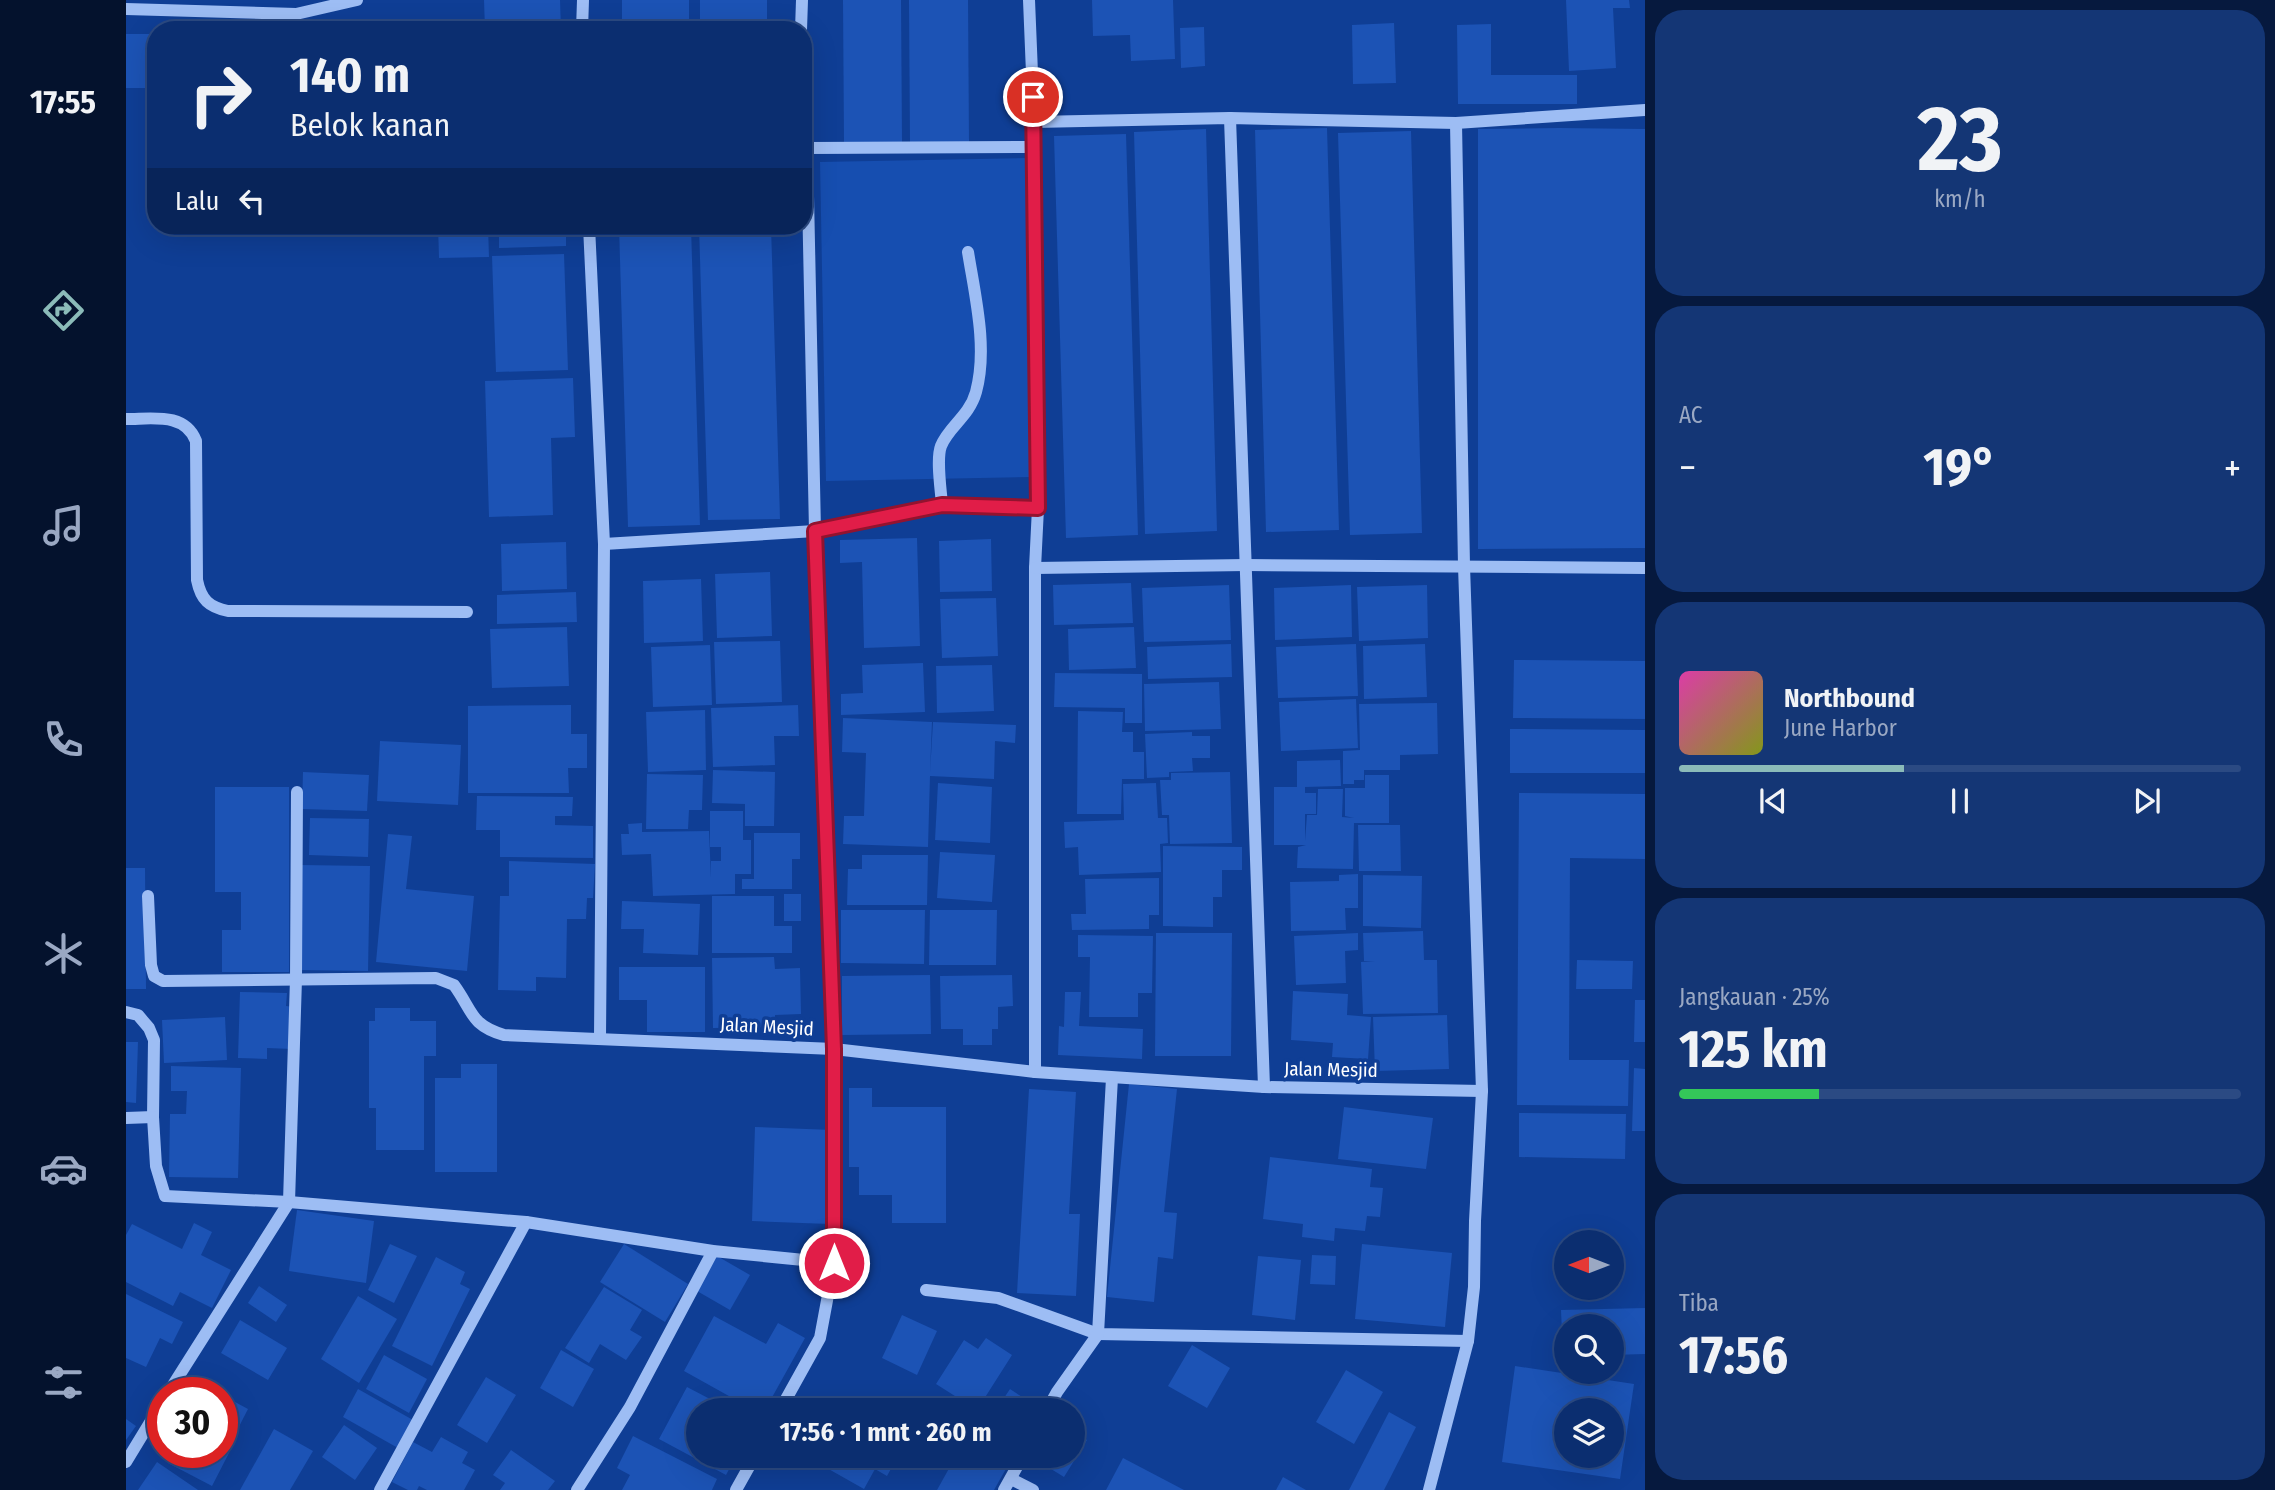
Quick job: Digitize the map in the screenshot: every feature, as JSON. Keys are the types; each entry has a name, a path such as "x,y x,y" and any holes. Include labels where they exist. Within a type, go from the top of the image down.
{"street":[{"path":"126,9 296,14 357,0"},
{"path":"582,21 583,0"},
{"path":"801,21 802,0"},
{"path":"1029,0 1034,122 1038,508 1035,568 1035,1072"},
{"path":"1034,122 1230,118 1456,124 1645,110"},
{"path":"1230,118 1264,1087"},
{"path":"1429,1490 1468,1341 1474,1287 1482,1090 1464,566 1456,124"},
{"path":"812,148 1033,147"},
{"path":"589,235 604,544 600,1037"},
{"path":"787,1398 820,1338 834,1263 834,1049 815,531 809,235"},
{"path":"942,505 940,450 946,438 972,406 979,372 980,342 968,252"},
{"path":"126,419 182,422 191,429 196,441 197,580 205,602 216,609 467,612"},
{"path":"604,544 815,531 942,505 1038,508"},
{"path":"1035,568 1246,565 1645,568"},
{"path":"178,1377 289,1202 296,979 298,792"},
{"name":"Jalan Mesjid","path":"148,896 151,965 155,976 163,981 436,978 454,985 474,1018 487,1030 504,1035 834,1049 1035,1072 1264,1087 1482,1090"},
{"path":"126,1012 138,1015 149,1028 154,1041 153,1117 156,1166 165,1196 289,1202 526,1222 713,1251 834,1263"},
{"path":"1054,1398 1098,1334 1112,1078"},
{"path":"126,1118 153,1117"},
{"path":"380,1490 526,1222"},
{"path":"577,1490 631,1407 713,1251"},
{"path":"926,1290 998,1298 1098,1334 1468,1341"},
{"path":"126,1462 147,1427"},
{"path":"736,1490 748,1468"},
{"path":"1017,1468 1008,1484 1033,1490"}],"shaded area":[{"path":"1027,158 1032,477 826,481 820,162"}],"building":[{"path":"484,0 560,0 561,21 485,21"},
{"path":"622,0 689,0 689,21 622,21"},
{"path":"700,0 767,0 767,21 700,21"},
{"path":"843,0 901,0 902,142 844,142"},
{"path":"909,0 968,0 969,143 910,143"},
{"path":"1092,0 1173,0 1175,59 1131,61 1130,35 1093,36"},
{"path":"1566,0 1629,0 1630,8 1613,8 1616,68 1569,71"},
{"path":"1394,23 1396,83 1353,84 1352,25"},
{"path":"1491,24 1491,75 1577,75 1577,104 1458,104 1457,25"},
{"path":"1204,27 1205,66 1181,68 1180,28"},
{"path":"126,34 147,34 147,88 126,88"},
{"path":"1327,128 1339,530 1266,532 1255,130"},
{"path":"1206,129 1217,531 1145,534 1134,132"},
{"path":"1478,129 1645,129 1645,548 1478,549"},
{"path":"1411,131 1422,533 1350,535 1338,133"},
{"path":"1126,134 1138,535 1066,538 1054,136"},
{"path":"438,235 488,235 489,257 439,258"},
{"path":"499,235 566,235 566,246 499,248"},
{"path":"619,235 691,235 700,525 628,527"},
{"path":"699,235 771,235 780,519 708,520"},
{"path":"564,254 568,370 496,372 492,256"},
{"path":"573,378 575,437 551,438 553,515 489,517 485,381"},
{"path":"917,538 920,646 864,648 862,562 840,563 840,540"},
{"path":"991,539 992,591 940,592 939,541"},
{"path":"566,542 567,589 502,591 501,544"},
{"path":"770,572 772,636 717,638 715,574"},
{"path":"701,579 703,641 644,643 643,581"},
{"path":"1131,583 1133,623 1054,625 1053,585"},
{"path":"1229,585 1231,640 1144,642 1142,588"},
{"path":"1351,585 1352,637 1275,640 1274,588"},
{"path":"1427,585 1428,638 1359,641 1357,587"},
{"path":"576,592 577,622 497,624 497,595"},
{"path":"996,598 998,656 942,658 940,599"},
{"path":"567,627 569,686 492,688 490,629"},
{"path":"1134,627 1136,668 1069,670 1068,629"},
{"path":"780,641 782,702 716,704 714,642"},
{"path":"1231,644 1232,677 1148,679 1147,647"},
{"path":"1356,644 1358,696 1278,698 1276,647"},
{"path":"1425,644 1427,697 1364,699 1363,646"},
{"path":"710,645 712,705 653,707 651,647"},
{"path":"1514,660 1645,661 1645,719 1513,718"},
{"path":"923,663 925,712 841,715 841,694 863,693 862,665"},
{"path":"992,665 994,711 937,713 936,666"},
{"path":"1055,673 1142,674 1142,723 1125,723 1125,708 1054,707"},
{"path":"1219,682 1221,729 1145,731 1144,684"},
{"path":"1356,699 1358,748 1281,751 1279,702"},
{"path":"1437,703 1438,754 1400,755 1400,770 1364,770 1364,780 1343,784 1343,751 1360,750 1359,704"},
{"path":"571,705 571,734 587,734 587,768 568,768 569,793 468,793 468,706"},
{"path":"798,705 799,736 774,736 775,765 713,767 711,708"},
{"path":"705,710 706,770 648,772 646,712"},
{"path":"1078,711 1123,712 1122,732 1133,732 1133,752 1144,752 1144,779 1122,779 1121,814 1077,814"},
{"path":"843,718 932,722 930,773 933,722 1016,725 1015,743 995,741 994,779 930,776 928,847 843,844 844,816 864,816 866,753 842,752"},
{"path":"1510,729 1645,730 1645,773 1510,773"},
{"path":"1192,732 1192,736 1210,736 1210,758 1192,758 1193,771 1169,772 1169,777 1147,778 1145,734"},
{"path":"380,741 461,745 458,805 377,801"},
{"path":"1340,760 1341,786 1305,787 1305,793 1316,793 1316,814 1305,814 1305,841 1307,815 1317,815 1318,789 1343,789 1342,817 1354,818 1345,816 1345,788 1365,788 1365,775 1389,775 1389,823 1354,823 1353,869 1297,868 1298,847 1306,845 1274,845 1274,787 1297,787 1297,761"},
{"path":"713,770 775,772 774,826 745,826 745,804 712,803"},
{"path":"303,772 369,775 367,811 302,809"},
{"path":"1230,772 1232,843 1170,844 1169,815 1162,815 1160,780 1171,780 1171,773"},
{"path":"647,774 703,775 702,810 689,810 688,829 646,829"},
{"path":"938,783 992,787 990,843 935,840"},
{"path":"1156,783 1158,818 1167,818 1168,843 1160,844 1161,872 1079,875 1078,847 1065,848 1064,822 1124,820 1123,784"},
{"path":"215,787 289,787 289,972 222,972 222,930 241,930 241,892 215,892"},
{"path":"1519,793 1645,794 1645,859 1570,858 1569,1060 1629,1060 1628,1106 1517,1105"},
{"path":"477,796 573,797 572,816 555,816 555,825 593,826 593,858 500,857 500,830 476,830"},
{"path":"710,811 743,811 743,840 751,840 751,874 735,874 735,894 653,896 651,854 622,855 621,834 629,834 628,824 642,823 642,832 709,831 711,878 711,861 721,861 721,847 710,847"},
{"path":"310,818 369,819 368,857 309,855"},
{"path":"1358,825 1400,825 1401,871 1359,871"},
{"path":"754,833 800,833 800,859 792,859 792,889 742,889 742,879 754,879"},
{"path":"388,834 412,836 406,889 474,896 467,971 376,962"},
{"path":"1163,846 1242,847 1242,870 1222,870 1222,897 1213,897 1213,927 1163,926"},
{"path":"940,852 995,855 992,902 937,898"},
{"path":"862,855 928,855 927,905 847,905 848,869 862,869"},
{"path":"509,861 595,864 593,898 587,898 586,919 567,919 566,978 536,977 536,991 498,990 500,896 509,896"},
{"path":"300,865 370,866 368,971 299,970"},
{"path":"126,868 145,868 146,989 126,989"},
{"path":"1358,874 1358,908 1345,908 1346,930 1291,931 1290,882 1339,881 1339,875"},
{"path":"1363,875 1422,876 1421,928 1363,926"},
{"path":"1159,878 1159,915 1149,915 1149,929 1072,930 1071,914 1086,914 1085,879"},
{"path":"784,894 801,894 801,921 784,921"},
{"path":"712,896 774,896 774,926 792,926 792,953 712,953"},
{"path":"622,901 700,904 698,955 643,953 644,929 621,929"},
{"path":"841,910 925,910 924,964 841,963"},
{"path":"930,910 997,910 996,965 929,965"},
{"path":"1423,931 1424,960 1437,960 1438,1013 1363,1014 1361,962 1375,961 1364,961 1363,933"},
{"path":"1156,933 1232,933 1231,1056 1155,1056"},
{"path":"1358,933 1358,950 1345,951 1346,983 1296,985 1294,936"},
{"path":"1078,935 1153,936 1152,993 1138,993 1138,1017 1089,1017 1090,957 1078,957"},
{"path":"774,957 775,969 800,968 801,1014 775,1015 775,1027 713,1028 712,958"},
{"path":"1577,960 1633,961 1632,989 1576,989"},
{"path":"619,967 705,967 705,1032 647,1032 647,1000 619,1000"},
{"path":"930,975 931,1034 842,1035 842,976"},
{"path":"1012,975 1013,1006 998,1007 998,1029 992,1029 992,1045 963,1045 963,1029 941,1029 940,976"},
{"path":"1293,991 1348,994 1347,1015 1371,1017 1368,1059 1332,1057 1333,1043 1291,1040"},
{"path":"240,992 287,993 286,1006 293,1007 292,1049 267,1048 267,1059 238,1058"},
{"path":"1065,992 1081,992 1079,1026 1143,1029 1142,1059 1058,1055 1059,1026 1064,1027"},
{"path":"1635,1000 1645,1000 1645,1042 1634,1042"},
{"path":"375,1008 410,1008 410,1021 436,1021 436,1056 424,1056 424,1150 376,1150 376,1108 369,1108 369,1021 375,1021"},
{"path":"1447,1015 1449,1069 1375,1071 1373,1017"},
{"path":"225,1017 227,1060 164,1063 162,1020"},
{"path":"126,1042 138,1042 136,1103 126,1102"},
{"path":"461,1064 497,1064 497,1172 435,1172 435,1078 461,1078"},
{"path":"171,1066 241,1068 238,1178 169,1177 170,1114 186,1114 187,1091 171,1091"},
{"path":"1634,1068 1645,1069 1645,1131 1632,1131"},
{"path":"1129,1084 1177,1089 1164,1212 1177,1213 1173,1259 1158,1257 1154,1302 1107,1297"},
{"path":"849,1088 872,1088 872,1107 946,1107 946,1223 892,1223 892,1195 859,1195 859,1167 849,1167"},
{"path":"1029,1089 1076,1092 1069,1214 1080,1214 1076,1296 1017,1293"},
{"path":"1344,1107 1433,1118 1426,1169 1338,1159"},
{"path":"1519,1113 1626,1114 1625,1159 1519,1157"},
{"path":"755,1127 832,1130 829,1224 752,1221"},
{"path":"1270,1157 1372,1169 1370,1187 1383,1188 1380,1217 1367,1216 1365,1231 1335,1228 1334,1241 1302,1237 1303,1224 1263,1219"},
{"path":"297,1210 374,1221 366,1283 289,1271"},
{"path":"194,1223 212,1232 201,1255 231,1270 212,1308 180,1292 173,1306 126,1282 126,1235 132,1224 182,1249"},
{"path":"390,1244 417,1256 394,1303 368,1290"},
{"path":"624,1244 688,1284 665,1322 600,1282"},
{"path":"1362,1244 1452,1253 1445,1327 1355,1319"},
{"path":"1312,1255 1336,1256 1335,1285 1310,1284"},
{"path":"717,1256 750,1275 730,1310 697,1291"},
{"path":"1258,1256 1301,1260 1295,1320 1252,1315"},
{"path":"436,1257 465,1272 460,1284 470,1289 432,1366 392,1346"},
{"path":"259,1286 287,1305 276,1322 248,1303"},
{"path":"604,1287 642,1310 630,1330 642,1337 626,1360 600,1344 589,1363 565,1348"},
{"path":"126,1294 183,1322 172,1344 160,1338 146,1367 126,1358"},
{"path":"358,1296 397,1319 359,1383 321,1359"},
{"path":"1645,1308 1645,1354 1624,1355 1624,1314 1561,1314 1561,1310"},
{"path":"902,1315 937,1331 917,1375 882,1358"},
{"path":"714,1316 766,1344 778,1323 805,1338 772,1398 732,1398 684,1371"},
{"path":"240,1320 287,1348 268,1380 221,1353"},
{"path":"986,1338 1012,1355 985,1398 958,1398 936,1384 964,1340 978,1349"},
{"path":"1192,1345 1230,1368 1207,1408 1168,1386"},
{"path":"561,1350 594,1369 573,1407 540,1388"},
{"path":"384,1355 427,1379 409,1413 366,1389"},
{"path":"1515,1366 1554,1372 1554,1384 1634,1384 1624,1452 1624,1398 1554,1398 1554,1468 1622,1468 1620,1479 1502,1462"},
{"path":"1346,1370 1383,1392 1354,1444 1316,1422"},
{"path":"486,1377 516,1395 487,1443 457,1425"},
{"path":"687,1387 708,1398 686,1398 686,1454 659,1439"},
{"path":"358,1389 413,1420 398,1448 343,1417"},
{"path":"1010,1389 1024,1398 1004,1398"},
{"path":"238,1404 248,1409 238,1429"},
{"path":"1389,1412 1416,1427 1384,1490 1349,1490"},
{"path":"126,1419 136,1426 126,1440"},
{"path":"344,1425 377,1448 355,1480 322,1457"},
{"path":"274,1429 313,1451 290,1490 240,1490"},
{"path":"633,1436 686,1463 686,1468 696,1468 717,1479 712,1490 622,1490 630,1475 617,1468"},
{"path":"441,1437 468,1452 462,1463 475,1470 464,1490 427,1490 419,1486 417,1490 408,1490 392,1482 413,1442 432,1452"},
{"path":"511,1450 555,1481 548,1490 500,1490 505,1483 493,1475"},
{"path":"1123,1458 1184,1490 1106,1490"},
{"path":"153,1468 166,1468 198,1490 138,1490"},
{"path":"178,1468 221,1468 212,1486"},
{"path":"713,1468 730,1468 726,1475"},
{"path":"827,1468 891,1468 887,1476 875,1469 864,1489"},
{"path":"949,1468 1006,1468 994,1490 937,1490"},
{"path":"1049,1468 1070,1468 1064,1477"},
{"path":"1283,1477 1306,1490 1276,1490"}],"route":[{"path":"834,1263 834,1049 815,531 942,505 1038,508 1033,97"}]}
